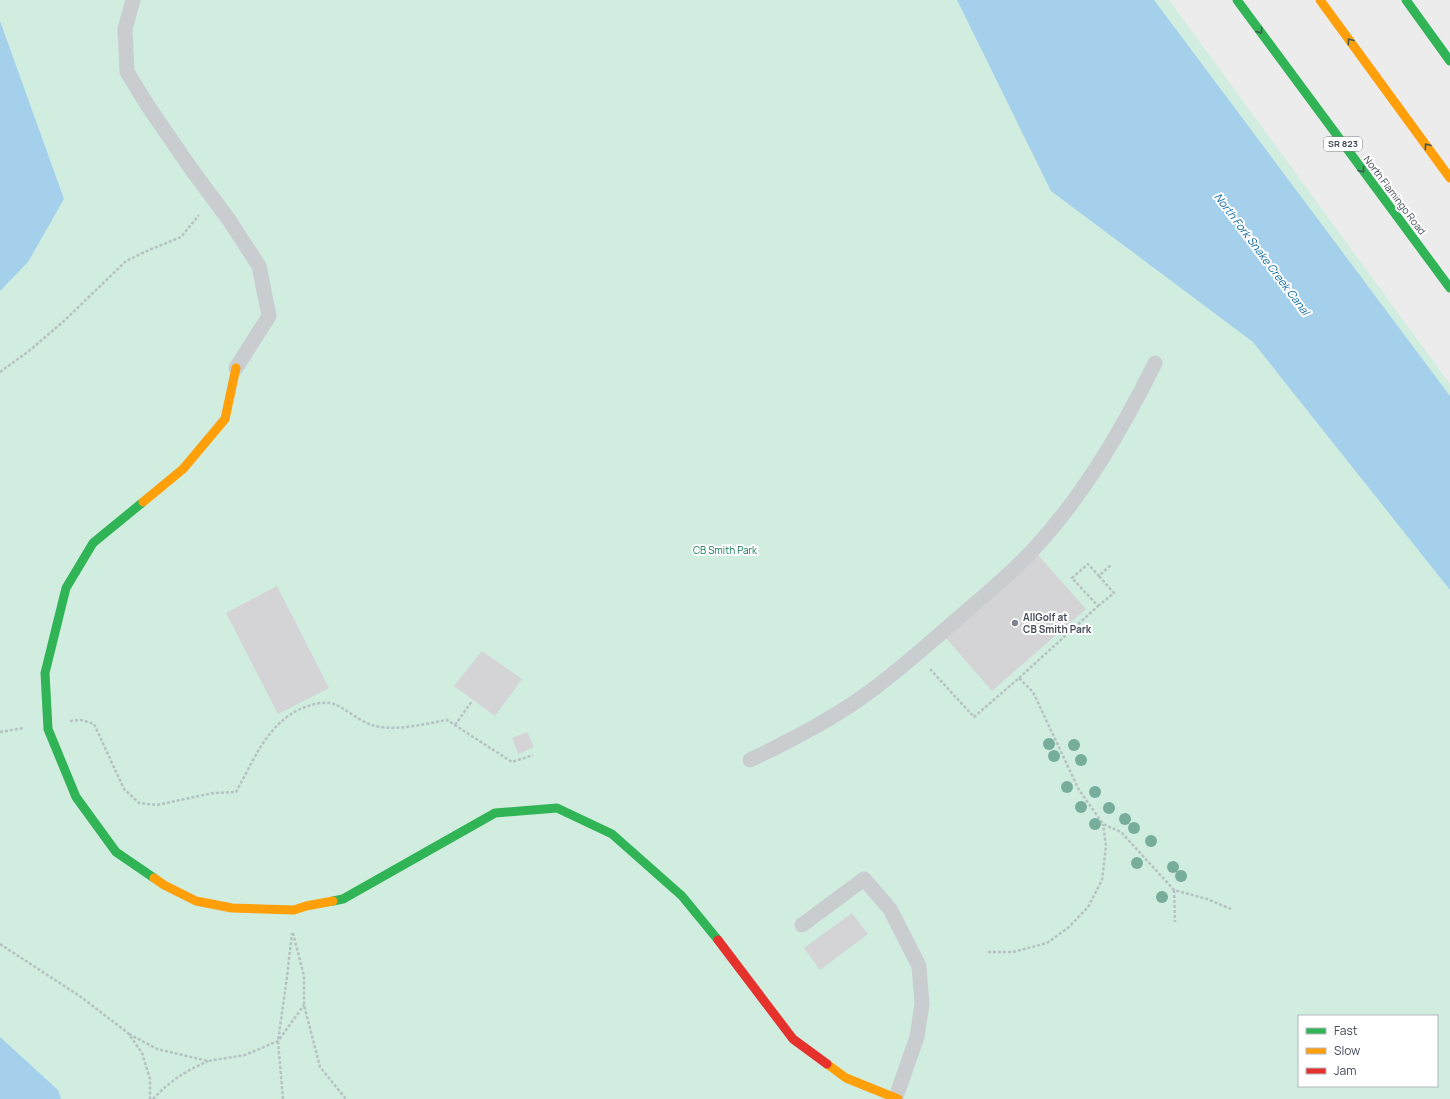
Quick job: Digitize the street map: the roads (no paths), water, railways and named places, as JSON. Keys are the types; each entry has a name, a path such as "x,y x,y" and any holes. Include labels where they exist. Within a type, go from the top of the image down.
{"main road":[{"name":"North Flamingo Road","path":"1237,0 1450,288"},
{"path":"1320,0 1450,178"},
{"path":"1406,0 1450,61"},
{"path":"236,368 225,419 183,469 93,543 66,588 45,673 48,729 76,797 116,852 164,885 196,902 232,908 294,910 306,906 343,899 495,813 556,808 612,834 682,896 731,956 793,1039 846,1078 897,1098"}],"lane":[{"path":"133,0 125,29 127,72 148,106 229,220 259,266 269,316 236,368"},
{"path":"750,760 794,738 860,699 917,654 1010,573 1034,550 1077,496 1106,454 1135,403 1155,363"},
{"path":"802,925 864,879 890,909 919,966 922,1004 917,1037 897,1098"}],"water":[{"name":"North Fork Snake Creek Canal","path":"957,0 1154,0 1450,396 1450,590 1253,342 1051,191"},
{"path":"0,21 64,199 28,262 0,291"},
{"path":"0,1037 58,1090 61,1099 0,1099"}],"place":[{"name":"AllGolf at CB Smith Park","path":"1015,623"}],"park label":[{"name":"CB Smith Park","path":"725,550"}]}
